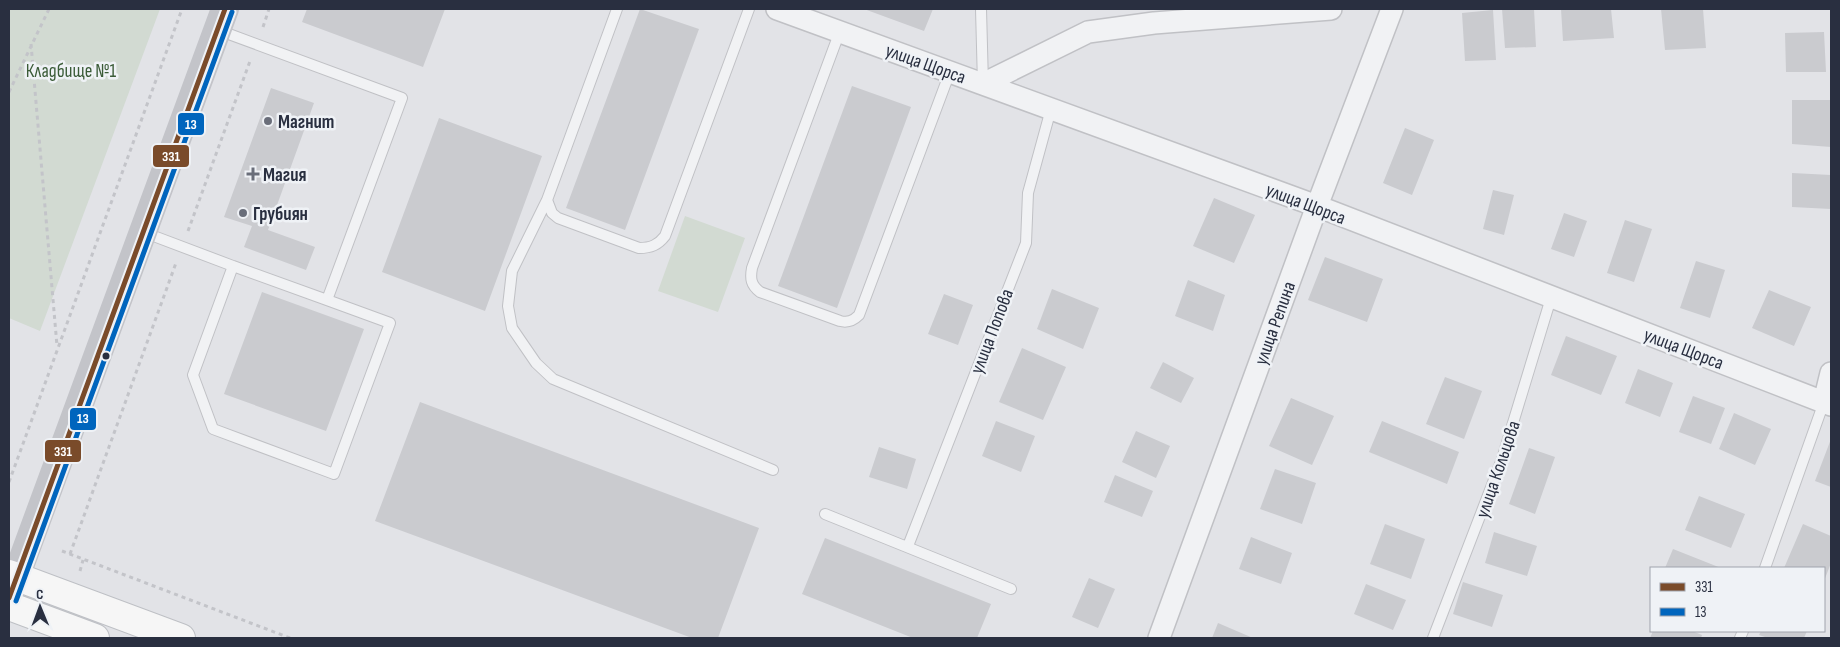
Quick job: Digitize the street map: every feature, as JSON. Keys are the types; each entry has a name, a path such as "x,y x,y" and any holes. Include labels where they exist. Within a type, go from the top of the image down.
{"main road":[{"path":"181,638 11,583 221,19"},
{"path":"9,606 95,638"}],"street":[{"name":"улица Щорса","path":"777,9 1317,206 1551,298 1827,403"},
{"path":"983,84 1088,32 1155,16 1331,9"},
{"name":"улица Репина","path":"1159,638 1317,206 1392,9"},
{"path":"1827,403 1831,373"}],"lane":[{"path":"617,9 547,200 512,271 508,306 512,328 536,362 553,380 773,470"},
{"path":"547,200 552,213 558,218 639,248 654,246 661,241 665,236 749,9"},
{"path":"981,9 983,84"},
{"path":"221,19 256,44 402,98 327,300"},
{"path":"840,32 752,268 752,283 760,292 840,321 848,322 855,320 859,315 950,72"},
{"name":"улица Попова","path":"908,546 1026,242 1028,193 1051,109"},
{"path":"143,232 390,323 334,474 213,429 193,375 233,266"},
{"name":"улица Кольцова","path":"1434,638 1502,459 1551,298"},
{"path":"1765,567 1827,403"},
{"path":"825,514 1011,589"}],"path":[{"path":"9,92 49,9"},
{"path":"9,482 182,9"},
{"path":"70,554 270,9"},
{"path":"31,44 58,349"},
{"path":"62,551 290,638"},
{"path":"80,571 83,560"}],"green space":[{"name":"Кладбище №1","path":"9,9 160,9 40,331 9,318"},
{"path":"685,216 745,238 718,312 658,291"}],"building":[{"path":"307,9 445,9 423,67 302,22"},
{"path":"640,9 699,29 625,230 566,208"},
{"path":"864,9 933,9 924,31"},
{"path":"1502,9 1534,9 1536,47 1505,48"},
{"path":"1561,9 1611,9 1614,38 1563,41"},
{"path":"1661,9 1703,9 1706,48 1665,50"},
{"path":"1493,10 1496,60 1465,61 1462,13"},
{"path":"1824,32 1826,72 1786,72 1785,33"},
{"path":"852,86 911,107 837,308 778,286"},
{"path":"271,88 314,103 268,230 315,247 306,270 244,247 252,226 224,217"},
{"path":"1792,100 1831,100 1831,147 1792,144"},
{"path":"439,118 542,156 485,311 382,272"},
{"path":"1405,128 1434,140 1412,195 1383,183"},
{"path":"1792,173 1831,175 1831,209 1792,207"},
{"path":"1493,190 1514,195 1504,235 1483,229"},
{"path":"1214,198 1255,215 1234,263 1193,246"},
{"path":"1564,213 1587,221 1574,257 1551,249"},
{"path":"1625,220 1652,229 1634,282 1607,273"},
{"path":"1325,257 1383,279 1367,322 1308,300"},
{"path":"1696,261 1725,270 1710,318 1680,308"},
{"path":"1188,280 1225,295 1213,331 1175,316"},
{"path":"1052,289 1099,308 1083,349 1037,329"},
{"path":"1769,290 1811,307 1794,346 1752,328"},
{"path":"262,292 364,329 326,431 224,394"},
{"path":"944,294 973,305 958,345 928,334"},
{"path":"1566,336 1617,356 1601,395 1551,375"},
{"path":"1022,348 1066,367 1043,420 999,402"},
{"path":"1163,362 1194,378 1181,403 1150,388"},
{"path":"1638,369 1673,383 1660,417 1625,403"},
{"path":"1445,377 1482,391 1464,439 1426,424"},
{"path":"1693,396 1725,408 1711,444 1679,432"},
{"path":"1291,398 1334,416 1312,465 1269,446"},
{"path":"420,402 759,528 718,638 692,638 375,521"},
{"path":"1734,413 1771,429 1755,465 1719,449"},
{"path":"996,421 1035,436 1021,472 982,456"},
{"path":"1382,421 1459,452 1447,484 1369,452"},
{"path":"1136,431 1170,446 1156,478 1122,462"},
{"path":"1831,439 1831,487 1815,481"},
{"path":"879,447 916,459 907,489 869,477"},
{"path":"1529,448 1555,457 1535,514 1509,504"},
{"path":"1275,469 1316,483 1302,524 1260,509"},
{"path":"1115,475 1153,491 1142,517 1104,502"},
{"path":"1699,496 1745,514 1731,548 1685,530"},
{"path":"1385,524 1425,539 1411,579 1370,564"},
{"path":"1803,524 1831,536 1831,563 1825,578 1825,567 1784,567"},
{"path":"1494,532 1537,546 1527,576 1485,563"},
{"path":"1251,537 1292,553 1281,584 1239,569"},
{"path":"825,538 991,604 977,638 913,638 802,594"},
{"path":"1673,549 1718,567 1665,567"},
{"path":"1089,578 1115,589 1098,628 1072,617"},
{"path":"1463,582 1503,595 1492,627 1453,614"},
{"path":"1366,584 1406,600 1393,630 1354,614"},
{"path":"1218,623 1253,638 1212,638"},
{"path":"1653,632 1694,632 1702,635 1701,638 1650,638"},
{"path":"1760,632 1807,632 1804,638 1768,638 1759,635"}],"transit line":[{"name":"331","path":"9,598 225,9"},
{"name":"13","path":"16,601 232,12"}],"place":[{"name":"Магнит","path":"268,121"},
{"name":"Магия","path":"253,174"},
{"name":"Грубиян","path":"243,213"}]}
